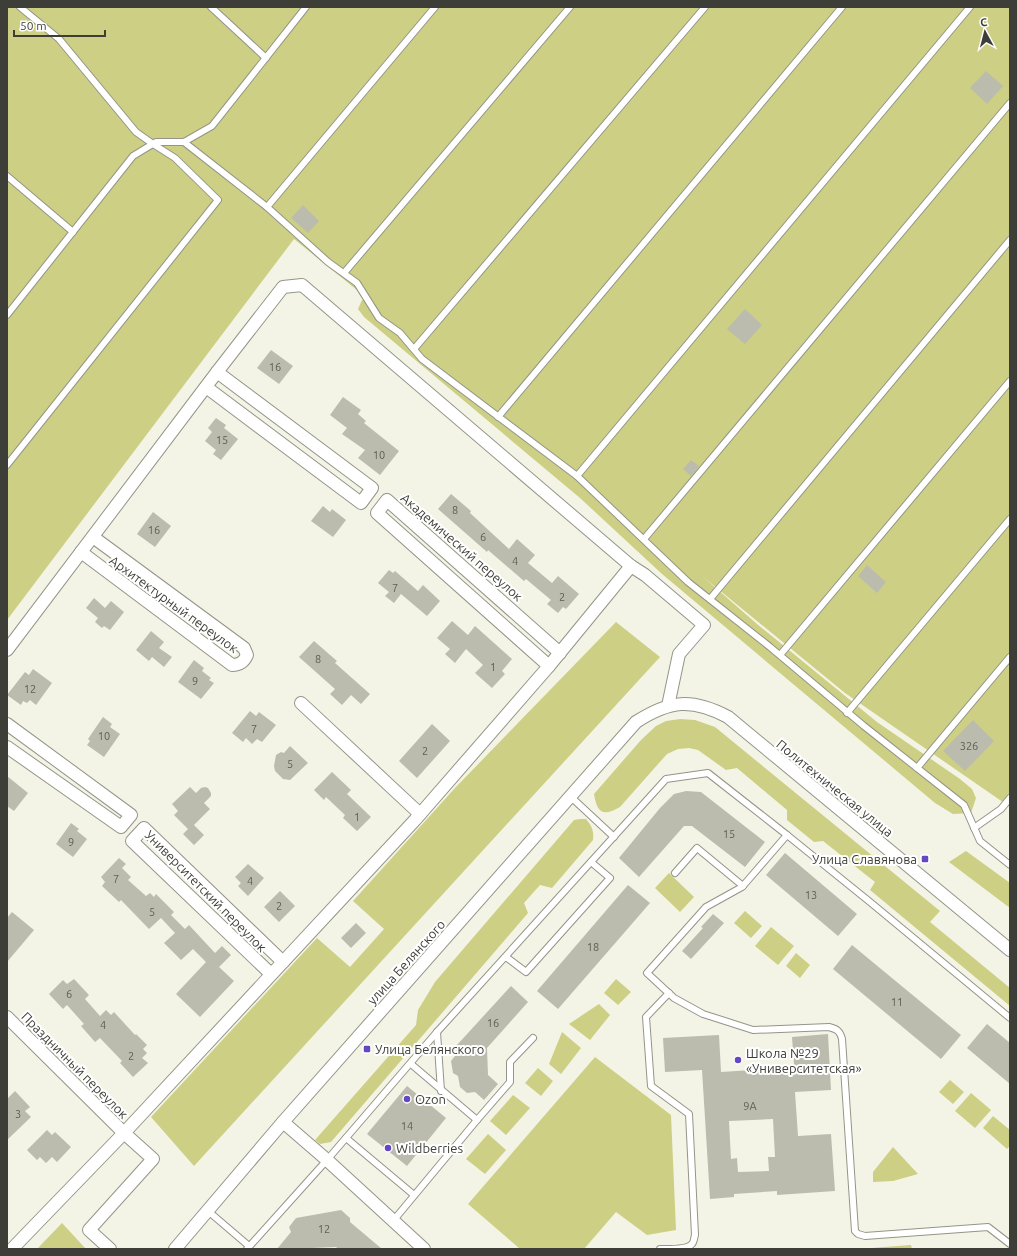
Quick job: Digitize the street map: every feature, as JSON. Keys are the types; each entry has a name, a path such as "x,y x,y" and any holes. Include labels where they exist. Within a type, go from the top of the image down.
{"street":[{"path":"7,650 217,372 283,288 302,285 631,566 645,575 704,625 679,654 668,706"},
{"path":"206,387 361,503 372,488 217,372"},
{"name":"Академический переулок","path":"549,666 377,513 387,500 560,653"},
{"name":"Архитектурный переулок","path":"81,552 232,665 239,665 244,660 247,655 244,648 93,537"},
{"path":"12,1249 124,1132 420,814 549,666 631,566"},
{"path":"301,703 420,814"},
{"name":"Политехническая улица","path":"668,706 681,704 694,705 712,709 728,718 1010,950"},
{"name":"улица Белянского","path":"175,1249 283,1122 636,722 651,712 668,706"},
{"path":"7,724 131,815 121,827 7,747"},
{"name":"Университетский переулок","path":"271,974 132,841 144,828 283,962"},
{"name":"Праздничный переулок","path":"7,1017 153,1159 89,1230 110,1249"},
{"path":"283,1122 327,1160 424,1249"}],"lane":[{"path":"7,465 218,200 175,158 136,132 59,39 20,7"},
{"path":"211,7 266,58"},
{"path":"7,315 133,156 156,142 184,142 212,126 306,7"},
{"path":"267,207 435,7"},
{"path":"344,273 570,7"},
{"path":"414,350 705,7"},
{"path":"498,416 842,7"},
{"path":"577,476 970,7"},
{"path":"644,539 1010,103"},
{"path":"184,142 267,207 313,249 356,283 379,318 400,333 422,359 577,476 688,582 780,655 847,713 964,805 980,841 1010,865"},
{"path":"7,176 73,232"},
{"path":"710,599 1010,240"},
{"path":"780,655 1010,381"},
{"path":"847,713 1010,518"},
{"path":"917,768 1010,657"},
{"path":"208,1211 248,1248 411,1064 437,1032 666,779 708,773 870,902 1010,1018"},
{"path":"571,797 614,836"},
{"path":"974,828 1001,809 1010,798"},
{"path":"787,835 743,886 706,907 647,973 674,998 703,1014 753,1030 829,1027 835,1028 840,1032 842,1039 855,1231 858,1234 864,1236 988,1227 1010,1244"},
{"path":"675,873 697,848 743,886"},
{"path":"506,956 526,972 610,878 591,862"},
{"path":"660,1249 685,1248 690,1246 693,1243 695,1235 689,1114 651,1086 646,1017 669,993"},
{"path":"437,1032 442,1090"},
{"path":"393,1221 510,1082 510,1062 532,1038"},
{"path":"411,1064 478,1120"},
{"path":"346,1138 414,1195"}],"green space":[{"path":"7,7 1010,7 1010,807 845,693 702,576 757,624 877,722 960,779 972,789 976,798 971,813 953,814 935,803 662,574 580,498 364,317 358,309 362,300 368,299 294,239 7,620"},
{"path":"616,622 660,657 194,1166 151,1117 317,938 350,967 384,929 353,901 455,788"},
{"path":"680,719 695,720 715,727 940,911 930,922 1010,988 1010,1006 870,890 875,882 823,841 814,842 787,820 787,810 737,768 726,770 698,750 689,748 678,749 667,754 620,807 609,812 599,809 594,794 641,740 656,726 666,721"},
{"path":"586,819 590,824 593,831 593,840 552,888 540,885 524,903 528,913 331,1142 320,1144 315,1140 416,1025 418,1010 435,982 574,820"},
{"path":"966,851 1010,883 1010,908 949,862"},
{"path":"669,873 694,897 680,912 655,888"},
{"path":"745,911 762,926 751,938 734,923"},
{"path":"771,927 794,946 778,965 755,946"},
{"path":"796,953 810,965 800,978 786,966"},
{"path":"616,979 631,992 618,1005 604,993"},
{"path":"599,1004 610,1015 590,1040 569,1024"},
{"path":"562,1032 581,1048 561,1074 549,1064"},
{"path":"595,1057 671,1115 676,1230 647,1235 616,1212 584,1249 520,1249 468,1204"},
{"path":"538,1068 553,1081 541,1096 525,1083"},
{"path":"950,1080 964,1092 953,1104 939,1092"},
{"path":"971,1093 991,1110 975,1128 955,1111"},
{"path":"513,1095 530,1108 506,1135 490,1121"},
{"path":"993,1116 1010,1130 1010,1146 1007,1149 983,1128"},
{"path":"488,1134 506,1150 485,1174 466,1159"},
{"path":"893,1147 918,1174 893,1181 873,1182 873,1172"},
{"path":"62,1223 86,1249 37,1249"},
{"path":"911,1245 912,1249 858,1249"}],"building":[{"path":"986,71 1003,86 987,104 970,88"},
{"path":"303,205 319,221 308,233 291,218"},
{"path":"745,309 762,325 745,344 727,329"},
{"path":"271,350 293,366 279,384 257,368"},
{"path":"343,397 361,410 358,414 366,421 364,423 399,451 380,475 358,458 365,450 342,434 347,428 330,415"},
{"path":"216,418 226,425 224,428 238,439 221,460 213,454 216,450 205,441 212,432 208,428"},
{"path":"691,460 699,466 691,476 683,469"},
{"path":"451,494 471,511 470,513 509,549 517,539 535,555 528,563 552,583 558,576 579,594 566,609 563,607 558,613 547,604 551,600 526,579 524,581 488,550 487,552 438,509"},
{"path":"323,506 330,512 332,509 346,520 333,537 311,521"},
{"path":"153,512 171,526 155,547 137,534"},
{"path":"867,565 886,582 877,593 858,576"},
{"path":"389,570 393,573 395,571 418,591 423,585 440,601 427,616 401,594 394,603 385,596 389,592 378,583"},
{"path":"94,598 105,608 111,601 124,612 110,630 104,626 102,628 95,622 98,618 86,608"},
{"path":"452,621 468,635 475,626 512,659 502,671 505,674 492,688 475,673 483,665 466,649 455,663 445,654 450,649 437,638"},
{"path":"151,631 164,642 159,648 172,657 164,667 152,657 149,661 136,650"},
{"path":"314,641 337,661 335,663 370,694 361,704 351,695 342,705 330,694 335,689 299,657"},
{"path":"194,660 204,668 202,671 211,678 209,680 214,683 201,699 178,682"},
{"path":"33,669 52,683 36,705 30,700 27,703 23,701 21,705 7,695 25,672 29,675"},
{"path":"250,711 256,716 259,712 276,725 262,742 257,739 252,744 246,738 243,742 232,733"},
{"path":"103,717 112,724 110,727 120,734 104,757 87,745 90,741 88,739"},
{"path":"973,720 994,741 965,771 943,751"},
{"path":"432,724 450,741 417,778 399,761"},
{"path":"290,746 308,763 290,780 283,779 275,771 274,766 276,755 281,752 284,753"},
{"path":"332,772 351,790 347,794 371,817 357,831 343,818 345,815 326,797 324,800 314,790"},
{"path":"7,776 28,793 14,811 7,806"},
{"path":"190,787 196,793 201,788 205,787 208,788 211,793 211,796 204,803 210,809 194,825 204,835 194,845 183,834 188,829 174,815 178,811 172,804"},
{"path":"686,791 701,792 765,842 745,867 692,826 684,826 639,877 619,858 660,808 674,794"},
{"path":"71,823 79,829 77,831 87,839 73,857 56,844"},
{"path":"785,853 857,914 838,936 766,875"},
{"path":"119,858 126,864 122,868 131,877 128,880 146,896 150,893 154,897 156,894 174,912 171,915 185,929 189,925 215,953 222,946 231,955 219,967 234,981 200,1017 176,994 206,962 193,949 181,960 164,943 175,933 161,918 149,929 121,900 119,902 102,886 105,882 101,877"},
{"path":"248,864 264,878 248,896 238,886 241,883 235,877"},
{"path":"628,885 650,903 558,1009 537,991"},
{"path":"280,891 295,906 279,922 264,907"},
{"path":"12,912 34,930 7,962 7,918"},
{"path":"713,914 724,923 691,959 682,951 703,928 701,927"},
{"path":"356,923 366,933 351,948 341,938"},
{"path":"852,945 961,1035 941,1059 833,969"},
{"path":"74,979 89,995 85,999 100,1016 106,1010 111,1015 114,1012 135,1035 136,1034 147,1045 143,1049 147,1053 142,1058 148,1063 133,1077 120,1063 122,1061 100,1038 95,1042 81,1026 84,1024 67,1005 63,1009 49,994 63,980 67,984"},
{"path":"511,986 528,1002 487,1048 488,1075 498,1084 484,1100 475,1092 467,1093 460,1087 458,1076 453,1073 451,1061 455,1056 457,1045"},
{"path":"987,1024 1010,1043 1010,1084 967,1048"},
{"path":"828,1034 831,1090 795,1092 798,1136 831,1134 835,1191 777,1195 777,1191 734,1194 734,1197 710,1199 702,1070 665,1072 663,1038 719,1035 721,1072 769,1069 769,1074 793,1072 794,1064 792,1037","holes":["773,1119 775,1157 768,1157 769,1171 738,1172 737,1158 731,1159 729,1121"]},
{"path":"407,1086 446,1118 407,1166 367,1134"},
{"path":"15,1091 30,1107 25,1111 31,1117 7,1140 7,1099"},
{"path":"47,1130 52,1135 55,1132 71,1147 57,1162 52,1157 46,1163 40,1157 37,1160 27,1150"},
{"path":"341,1210 350,1218 350,1222 382,1249 338,1249 336,1247 277,1249 291,1232 289,1227 296,1218"}],"place":[{"name":"Улица Славянова","path":"925,859"},
{"name":"Улица Белянского","path":"367,1049"},
{"name":"Школа №29 «Университетская»","path":"738,1060"},
{"name":"Ozon","path":"407,1099"},
{"name":"Wildberries","path":"388,1148"}]}
